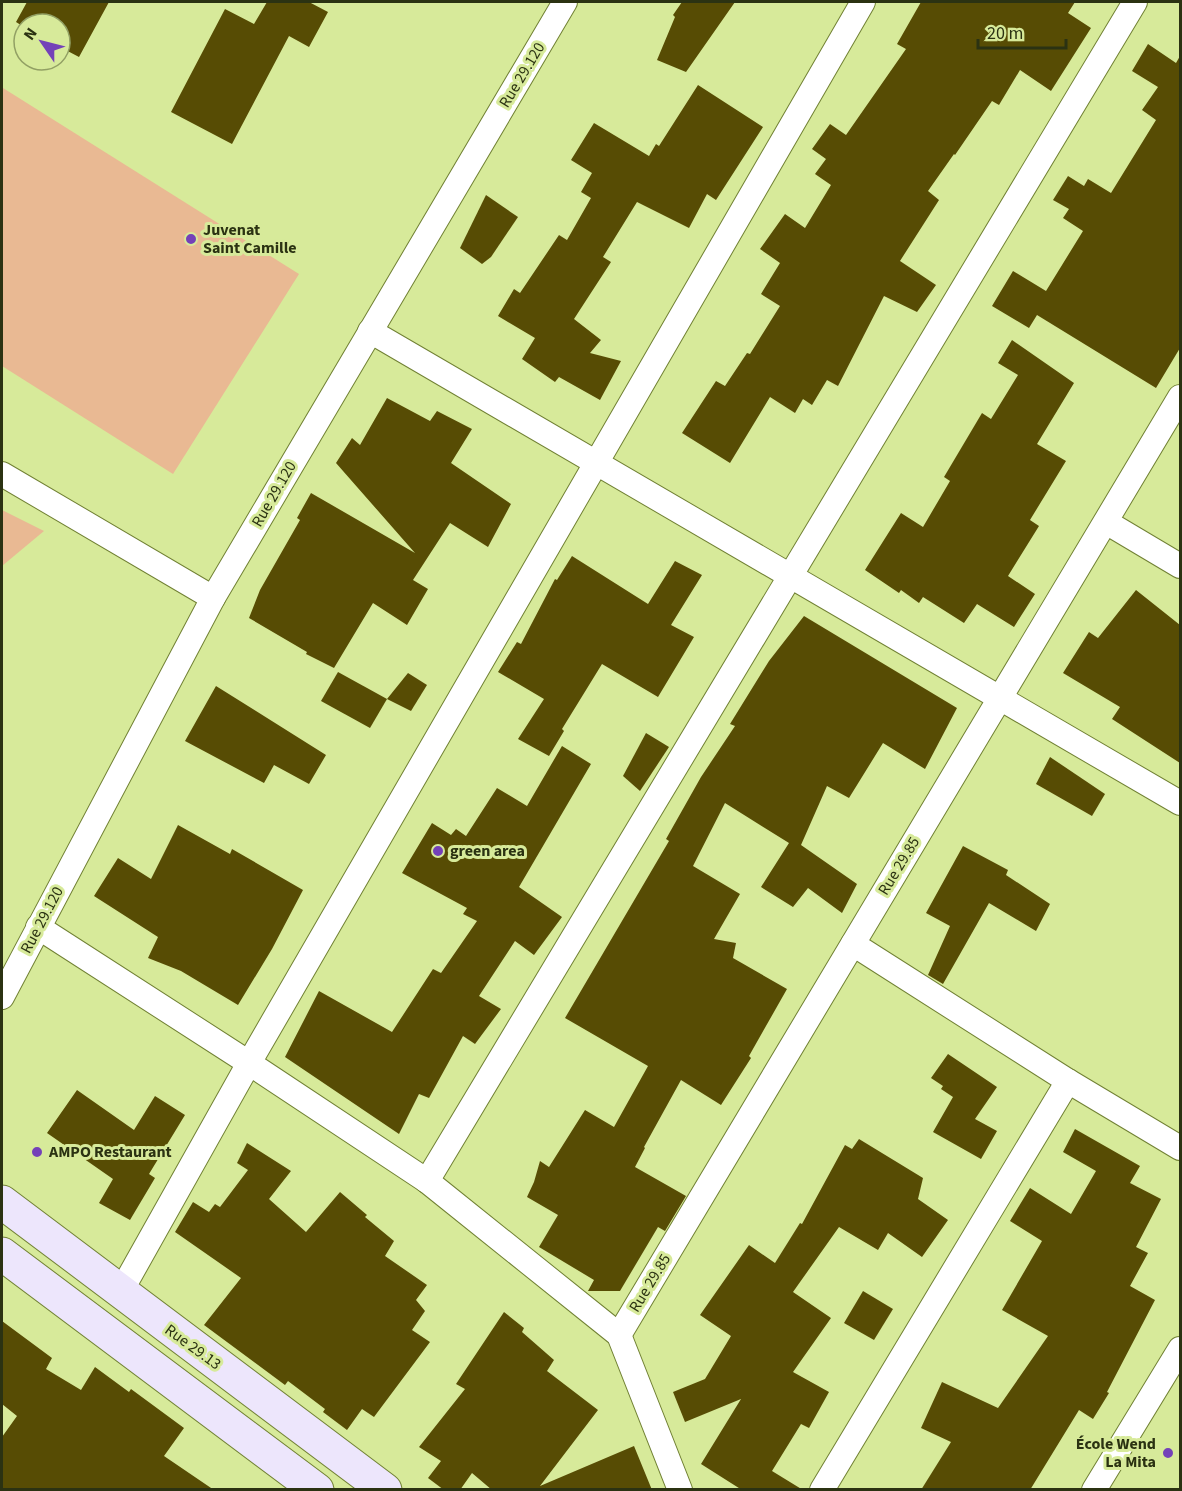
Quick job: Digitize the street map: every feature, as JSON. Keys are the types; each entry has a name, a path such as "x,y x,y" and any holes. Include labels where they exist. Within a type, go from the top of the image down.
{"main road":[{"name":"Rue 29.13","path":"2,1202 120,1293 385,1490"},
{"path":"2,1254 317,1490"}],"street":[{"name":"Rue 29.120","path":"2,996 213,598 566,2"},
{"path":"120,1293 249,1063 863,2"},
{"path":"427,1181 1135,2"},
{"path":"370,331 1180,803"},
{"name":"Rue 29.85","path":"619,1335 1180,397"},
{"path":"2,474 213,598"},
{"path":"1106,522 1180,566"},
{"path":"38,927 427,1181 619,1335 680,1490"},
{"path":"853,944 1068,1081 1180,1148"},
{"path":"822,1490 1068,1081"},
{"path":"1094,1490 1180,1349"}],"shaded area":[{"path":"3,88 299,274 173,474 2,366"},
{"path":"2,510 44,531 2,566"}],"building":[{"path":"27,2 109,2 79,57 72,53 72,12 22,12"},
{"path":"267,2 309,2 328,12 309,47 289,36 232,144 171,112 225,9 254,24"},
{"path":"682,2 735,2 686,72 657,60 675,17 673,15"},
{"path":"921,2 1075,2 1068,13 1091,28 1051,91 1020,70 999,105 992,101 928,191 939,200 900,261 936,285 917,312 884,296 838,386 827,380 812,405 803,399 795,413 770,397 730,463 682,433 716,381 725,386 747,353 750,354 780,306 761,294 780,263 760,249 785,214 805,228 831,185 815,174 826,159 812,149 830,124 846,135 906,49 897,44"},
{"path":"1148,44 1176,63 1180,56 1180,348 1156,388 1037,315 1029,328 992,306 1013,271 1046,291 1083,231 1063,218 1069,209 1053,200 1068,176 1084,186 1088,179 1111,193 1156,120 1142,110 1158,87 1132,71"},
{"path":"698,85 763,127 716,200 707,194 689,228 637,202 603,257 611,262 574,319 601,340 590,353 621,361 600,400 559,377 555,382 522,359 535,338 498,316 514,289 520,293 559,235 567,240 591,198 581,192 592,173 571,160 594,123 649,156 656,144 659,146"},
{"path":"486,195 518,217 491,257 482,264 460,248"},
{"path":"1012,340 1074,383 1037,444 1066,461 1030,520 1039,526 1008,576 1035,594 1014,627 977,604 964,623 923,597 919,603 901,590 899,593 865,570 901,513 923,527 950,481 944,477 982,413 991,419 1018,375 998,363"},
{"path":"387,398 430,421 437,411 472,429 451,463 511,504 488,547 450,523 413,580 428,589 407,625 373,603 334,668 306,654 307,652 249,618 260,590 300,520 297,518 311,493 415,553 336,463 352,438 360,445"},
{"path":"572,556 648,604 675,561 702,575 671,625 694,637 658,697 602,664 562,729 564,731 549,756 518,739 544,699 498,672 517,642 521,644 555,579 557,580"},
{"path":"1136,590 1180,625 1180,763 1112,719 1120,707 1063,673 1089,632 1098,638"},
{"path":"804,616 957,708 925,769 883,743 849,798 827,786 801,845 857,884 842,913 808,888 793,907 761,887 789,843 725,803 693,866 740,894 714,939 736,943 733,958 787,989 749,1056 751,1058 721,1105 681,1080 635,1167 686,1196 665,1231 658,1227 620,1291 588,1291 594,1280 539,1247 558,1215 527,1197 540,1161 549,1167 585,1110 614,1127 648,1066 565,1018 669,841 666,839 701,777 735,726 730,724 769,661"},
{"path":"338,672 387,699 370,728 321,701"},
{"path":"408,673 427,685 411,711 387,699"},
{"path":"216,686 326,755 309,784 274,765 264,783 185,741"},
{"path":"646,733 669,747 640,791 623,776"},
{"path":"562,746 591,764 519,887 562,917 534,955 515,941 479,996 501,1009 475,1044 463,1036 429,1098 419,1094 399,1134 285,1057 319,991 392,1032 433,969 441,973 477,921 463,914 467,908 402,873 432,823 451,835 456,829 466,836 497,788 527,806"},
{"path":"1050,757 1105,794 1092,816 1036,784"},
{"path":"178,825 230,854 232,849 303,890 272,949 238,1005 181,971 148,958 158,937 94,896 118,858 151,879"},
{"path":"963,846 1008,870 1006,875 1050,904 1036,931 989,903 943,984 928,975 950,926 926,913"},
{"path":"948,1054 997,1087 975,1119 997,1131 981,1159 933,1132 953,1097 931,1078"},
{"path":"77,1090 134,1130 155,1096 185,1115 149,1174 155,1178 130,1220 99,1203 113,1179 47,1133"},
{"path":"1075,1129 1140,1166 1130,1183 1161,1199 1136,1247 1148,1253 1130,1286 1155,1300 1107,1392 1109,1393 1093,1419 1079,1410 1030,1490 921,1490 951,1442 921,1428 942,1382 998,1408 1048,1336 1002,1310 1042,1241 1010,1221 1030,1188 1071,1214 1096,1171 1063,1152"},
{"path":"859,1139 923,1178 918,1199 948,1220 922,1257 888,1233 878,1250 839,1227 793,1292 831,1318 793,1372 829,1392 809,1428 801,1424 772,1471 803,1490 742,1490 701,1464 741,1399 685,1422 673,1392 705,1379 731,1336 700,1315 749,1245 775,1263 800,1223 802,1224 845,1145 852,1149"},
{"path":"247,1143 291,1171 269,1199 306,1232 340,1192 394,1241 385,1256 427,1285 416,1300 425,1311 412,1330 430,1342 374,1417 362,1409 347,1430 323,1412 325,1409 288,1381 285,1385 204,1325 241,1278 175,1232 193,1202 209,1212 215,1204 220,1207 248,1170 237,1163"},
{"path":"863,1291 893,1309 874,1340 844,1323"},
{"path":"504,1312 524,1328 522,1332 554,1360 547,1371 598,1410 540,1486 634,1446 652,1490 492,1490 472,1473 460,1490 444,1490 428,1478 441,1461 419,1447 465,1389 456,1384"},
{"path":"2,1321 52,1358 46,1369 81,1390 95,1367 129,1392 131,1389 184,1428 164,1456 214,1490 2,1490 2,1437 17,1416 2,1404"}],"place":[{"name":"Juvenat Saint Camille","path":"191,239"},
{"name":"green area","path":"438,851"},
{"name":"AMPO Restaurant","path":"37,1152"},
{"name":"École Wend La Mita","path":"1168,1453"}]}
